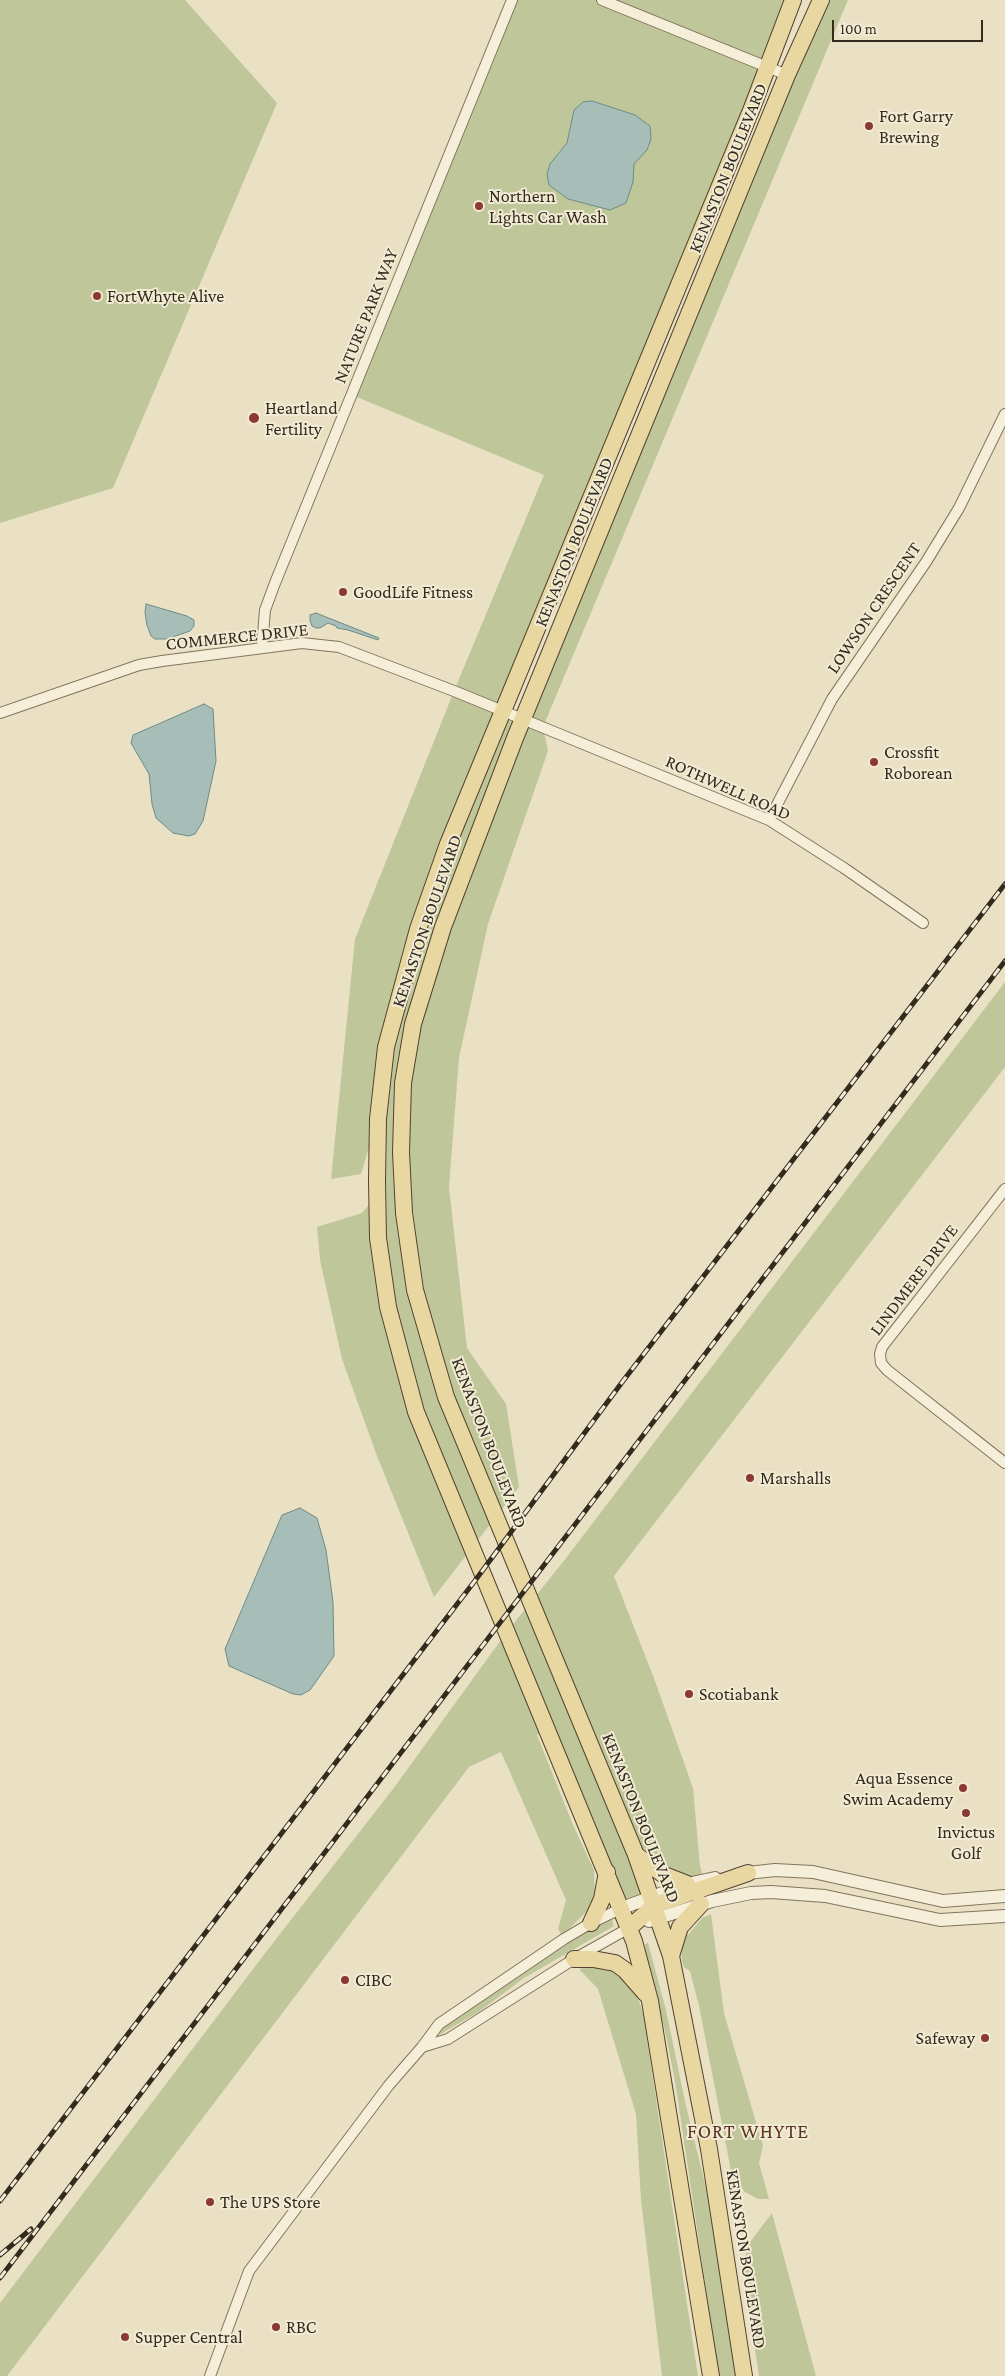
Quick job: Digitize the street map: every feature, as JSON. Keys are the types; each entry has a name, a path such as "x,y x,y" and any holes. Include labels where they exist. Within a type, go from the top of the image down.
{"main road":[{"name":"KENASTON BOULEVARD","path":"711,2376 650,2001 629,1928 416,1412 388,1307 378,1238 378,1119 386,1047 418,929 448,844 504,712 793,0"},
{"name":"KENASTON BOULEVARD","path":"744,2376 710,2156 671,1956 636,1855 446,1397 415,1290 404,1213 401,1152 402,1082 413,1024 443,927 522,719 787,75 821,0"},
{"path":"636,1855 664,1875 687,1884"},
{"path":"591,1923 602,1899 607,1872"},
{"path":"629,1928 655,1907 748,1873"},
{"path":"671,1956 680,1927 701,1904"},
{"path":"574,1959 593,1958 615,1963 625,1970 650,2001"}],"street":[{"name":"NATURE PARK WAY","path":"262,648 265,610 275,583 512,0"},
{"path":"602,0 787,75"},
{"name":"LOWSON CRESCENT","path":"769,820 832,699 926,562 959,508 1005,414"},
{"name":"COMMERCE DRIVE","path":"0,713 139,665 216,652 302,643 340,647 504,712"},
{"name":"ROTHWELL ROAD","path":"504,712 769,820 852,873 923,923"},
{"name":"LINDMERE DRIVE","path":"1005,1189 882,1347 880,1354 881,1363 887,1370 1005,1463"},
{"path":"655,1907 687,1884 776,1870 813,1872 943,1901 1005,1896"},
{"path":"210,2376 249,2271 389,2085 439,2024 591,1923 622,1908 701,1904 751,1893 826,1896 940,1920 1005,1916"},
{"path":"422,2047 448,2038 574,1959 629,1928"}],"green space":[{"name":"FortWhyte Alive","path":"0,0 185,0 277,103 113,488 0,523"},
{"path":"512,0 790,0 504,711 522,719 824,0 848,0 543,727 548,751 488,924 459,1058 449,1187 467,1348 506,1404 519,1487 434,1597 377,1456 342,1359 320,1260 317,1227 362,1213 377,1195 377,1121 361,1174 331,1179 355,939 454,691 544,475 352,395"},
{"path":"1005,982 1005,1067 614,1576 655,1681 693,1788 700,1866 704,1880 687,1884 636,1856 652,1897 622,1908 547,1731 537,1735 573,1825 594,1870 595,1896 589,1909 570,1928 561,1934 558,1929 566,1900 501,1752 469,1767 7,2376 0,2376 0,2303 269,1948 393,1789 506,1633 563,1562"},
{"path":"711,1914 724,2013 763,2146 759,2163 769,2199 758,2199 745,2192 732,2176 699,2006 690,1971 684,1967 682,1961 681,1943 684,1933 688,1935 702,1918"},
{"path":"612,1920 614,1926 524,1978 480,2011 439,2035 443,2027 475,2001 594,1926"},
{"path":"648,1943 666,2010 686,2106 710,2204 737,2376 719,2376 675,2081 665,2031 646,1960 645,1944"},
{"path":"596,1965 614,1969 636,1992 643,2013 698,2376 662,2376 641,2200 636,2114 598,1989 579,1969"},
{"path":"772,2213 816,2376 759,2376 745,2283 744,2260 750,2242"}],"water":[{"path":"592,101 635,115 650,126 651,139 647,150 634,164 633,182 626,203 610,210 568,199 549,185 547,174 550,164 567,143 574,110 583,102"},
{"path":"146,604 187,616 194,620 194,626 190,631 167,639 155,639 151,636 147,625"},
{"path":"316,613 379,638 378,640 337,628 328,623 320,628 316,628 312,626 310,615"},
{"path":"204,704 213,709 216,761 203,821 195,834 189,836 173,833 156,818 152,804 149,774 131,743 133,735"},
{"path":"300,1508 317,1518 326,1550 333,1602 334,1656 310,1690 301,1695 293,1694 229,1666 225,1649 282,1515"}],"railway":[{"path":"0,2201 474,1582 623,1381 1005,884"},
{"path":"0,2278 1005,961"},
{"path":"0,2255 31,2229"}],"place":[{"name":"Fort Garry Brewing","path":"869,126"},
{"name":"Northern Lights Car Wash","path":"479,206"},
{"name":"FortWhyte Alive","path":"97,296"},
{"name":"Heartland Fertility","path":"254,418"},
{"name":"GoodLife Fitness","path":"343,592"},
{"name":"Crossfit Roborean","path":"874,762"},
{"name":"Marshalls","path":"750,1478"},
{"name":"Scotiabank","path":"689,1694"},
{"name":"Aqua Essence Swim Academy","path":"963,1788"},
{"name":"Invictus Golf","path":"966,1813"},
{"name":"CIBC","path":"345,1980"},
{"name":"Safeway","path":"985,2038"},
{"name":"The UPS Store","path":"210,2202"},
{"name":"RBC","path":"276,2327"},
{"name":"Supper Central","path":"125,2337"}],"district":[{"name":"FORT WHYTE","path":"748,2132"}]}
